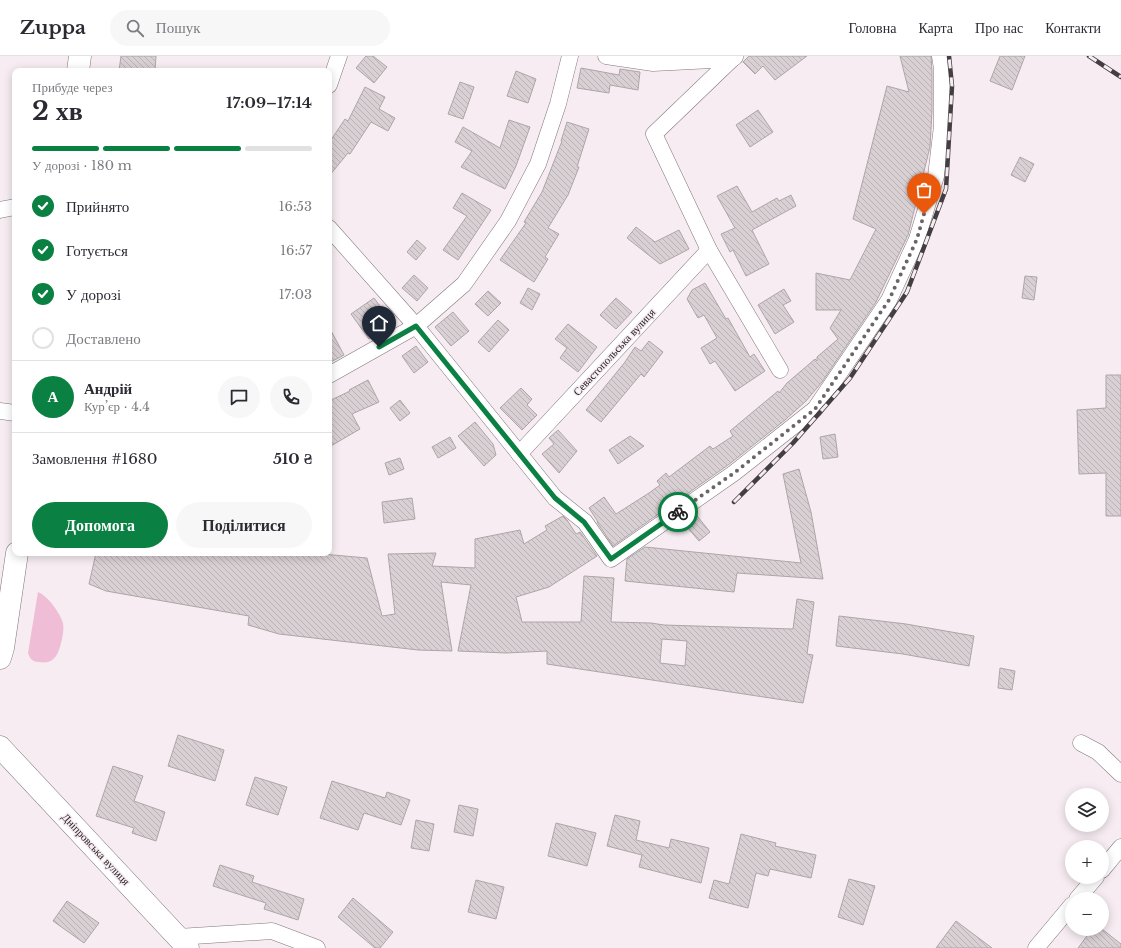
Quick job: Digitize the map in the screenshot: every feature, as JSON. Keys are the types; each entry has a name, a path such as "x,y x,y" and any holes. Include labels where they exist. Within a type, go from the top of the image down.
{"street":[{"path":"78,68 80,56"},
{"path":"332,76 339,56"},
{"path":"332,373 416,326 464,284 508,221 538,164 558,104 570,56"},
{"path":"606,56 653,64 734,58"},
{"path":"332,231 416,326 555,498 584,522 611,559 734,473 815,409 889,300 917,239 936,176 942,126 942,69 940,56"},
{"path":"734,58 654,134 709,250 780,370"},
{"path":"0,210 12,208"},
{"name":"Севастопольська вулиця","path":"519,454 709,250"},
{"path":"0,411 12,413"},
{"path":"1,651 17,556"},
{"path":"1081,743 1098,752 1121,774"},
{"name":"Дніпровська вулиця","path":"2,748 183,942"},
{"path":"1109,862 1121,847"},
{"path":"1083,892 1090,884"},
{"path":"1036,948 1065,913"},
{"path":"183,942 272,931 317,948"}],"shaded area":[{"path":"38,592 46,597 53,605 59,614 63,625 60,648 56,656 49,662 33,661 28,653"}],"building":[{"path":"121,56 156,56 155,68 119,68"},
{"path":"366,56 373,56 387,67 374,83 356,68"},
{"path":"749,56 807,56 775,80 763,66 755,74 743,62"},
{"path":"900,56 931,56 932,111 930,147 908,235 876,302 822,382 806,401 785,420 728,465 613,546 589,508 604,497 616,514 660,485 657,481 666,473 669,477 710,446 713,449 733,436 730,431 778,391 779,393 787,383 815,359 817,361 817,357 838,339 830,328 841,310 816,310 816,273 850,280 876,229 853,219 887,86 909,92"},
{"path":"1000,56 1025,56 1012,90 990,81"},
{"path":"581,68 619,75 620,69 640,72 638,90 610,85 609,93 577,88"},
{"path":"516,71 536,79 528,103 507,96"},
{"path":"460,82 474,87 463,119 448,114"},
{"path":"365,87 385,97 379,109 395,118 388,131 371,122 350,154 348,153 332,172 332,138 345,119 348,121"},
{"path":"758,110 773,132 750,147 736,125"},
{"path":"509,120 530,127 516,166 505,189 461,167 472,151 455,142 463,127 500,148"},
{"path":"567,122 589,129 577,167 579,167 568,195 548,228 559,234 545,257 548,259 534,282 500,260 526,223 524,222 542,192 562,141"},
{"path":"1020,157 1034,164 1025,182 1011,175"},
{"path":"737,186 752,212 777,198 779,201 791,195 796,206 752,230 769,264 746,276 733,250 730,252 721,234 735,228 717,196"},
{"path":"462,193 491,210 458,260 443,250 467,216 453,208"},
{"path":"636,227 655,242 679,230 689,249 660,264 627,238"},
{"path":"417,240 426,248 416,260 407,252"},
{"path":"414,275 428,288 417,301 402,288"},
{"path":"1025,276 1037,277 1034,300 1022,298"},
{"path":"705,283 726,319 728,318 750,357 754,354 765,371 735,391 715,361 710,364 701,348 717,338 704,315 698,318 687,299 692,290"},
{"path":"528,288 540,294 532,310 520,303"},
{"path":"784,289 791,301 783,305 794,322 775,334 758,305"},
{"path":"488,291 501,303 488,316 475,304"},
{"path":"374,298 392,323 369,339 351,314"},
{"path":"616,298 632,312 616,329 600,315"},
{"path":"453,312 469,331 451,346 435,327"},
{"path":"498,320 509,330 489,352 478,342"},
{"path":"568,324 597,347 578,372 560,358 567,348 555,339"},
{"path":"332,333 344,355 332,361"},
{"path":"649,341 663,352 644,377 641,374 601,422 586,410 625,362 635,347 641,351"},
{"path":"416,346 428,362 414,373 402,356"},
{"path":"1106,375 1121,375 1121,516 1106,516 1106,473 1079,474 1077,410 1106,408"},
{"path":"368,380 379,402 352,414 360,429 332,445 332,400 350,391 349,390"},
{"path":"521,388 532,399 527,405 537,415 522,430 500,408"},
{"path":"400,400 410,413 400,421 390,408"},
{"path":"475,422 493,444 496,455 484,466 458,436"},
{"path":"558,430 577,451 559,473 542,454 554,444 549,438"},
{"path":"835,434 838,457 823,459 820,437"},
{"path":"630,436 644,446 618,464 609,450"},
{"path":"450,437 456,448 438,458 432,447"},
{"path":"400,458 404,469 389,475 385,463"},
{"path":"799,469 811,512 823,579 737,573 734,592 625,581 627,559 645,547 801,563 783,474"},
{"path":"412,498 415,519 384,523 382,502"},
{"path":"694,512 710,532 699,541 682,521"},
{"path":"563,516 576,534 580,532 597,556 549,587 516,597 522,622 581,622 584,576 614,578 611,622 793,629 797,599 814,602 807,654 813,655 803,703 547,664 547,651 506,653 458,651 471,585 441,582 452,651 418,650 279,634 248,625 249,616 106,591 89,584 95,556 332,555 367,558 382,616 395,614 388,554 436,553 432,566 475,568 475,539 520,530 524,544 547,530 545,526","holes":["662,639 687,641 685,666 660,663"]},
{"path":"839,616 906,624 974,636 969,666 903,654 836,646"},
{"path":"1000,668 1015,671 1012,690 998,688"},
{"path":"178,735 224,750 215,781 168,766"},
{"path":"113,766 143,776 134,801 165,812 156,841 132,833 134,828 96,816"},
{"path":"255,777 287,787 278,815 246,805"},
{"path":"332,781 385,798 387,792 410,800 401,825 364,813 358,830 320,818"},
{"path":"459,805 478,809 473,836 454,832"},
{"path":"615,815 640,821 636,840 669,848 671,839 709,848 701,883 639,867 642,855 607,846"},
{"path":"416,820 434,824 429,851 411,848"},
{"path":"556,823 596,833 587,866 548,856"},
{"path":"741,834 776,843 775,846 816,855 811,878 770,869 768,876 756,873 748,908 709,898 714,880 729,884"},
{"path":"220,865 254,876 252,882 304,899 298,920 264,909 266,903 213,886"},
{"path":"849,879 875,886 863,925 838,917"},
{"path":"476,880 504,887 496,919 468,912"},
{"path":"353,898 393,932 380,948 375,948 338,917"},
{"path":"67,901 99,923 84,943 53,921"},
{"path":"956,921 992,948 936,948"},
{"path":"1109,935 1121,944 1121,948 1078,948 1087,936 1109,936"}],"railway":[{"path":"734,502 793,443 850,378 907,292 946,189 952,86 949,56"},
{"path":"1089,56 1121,77"}],"way so far":[{"path":"678,512 734,473 815,409 889,300 917,239 924,214"}],"route":[{"path":"379,347 416,326 555,498 584,522 611,559 678,512"}]}
